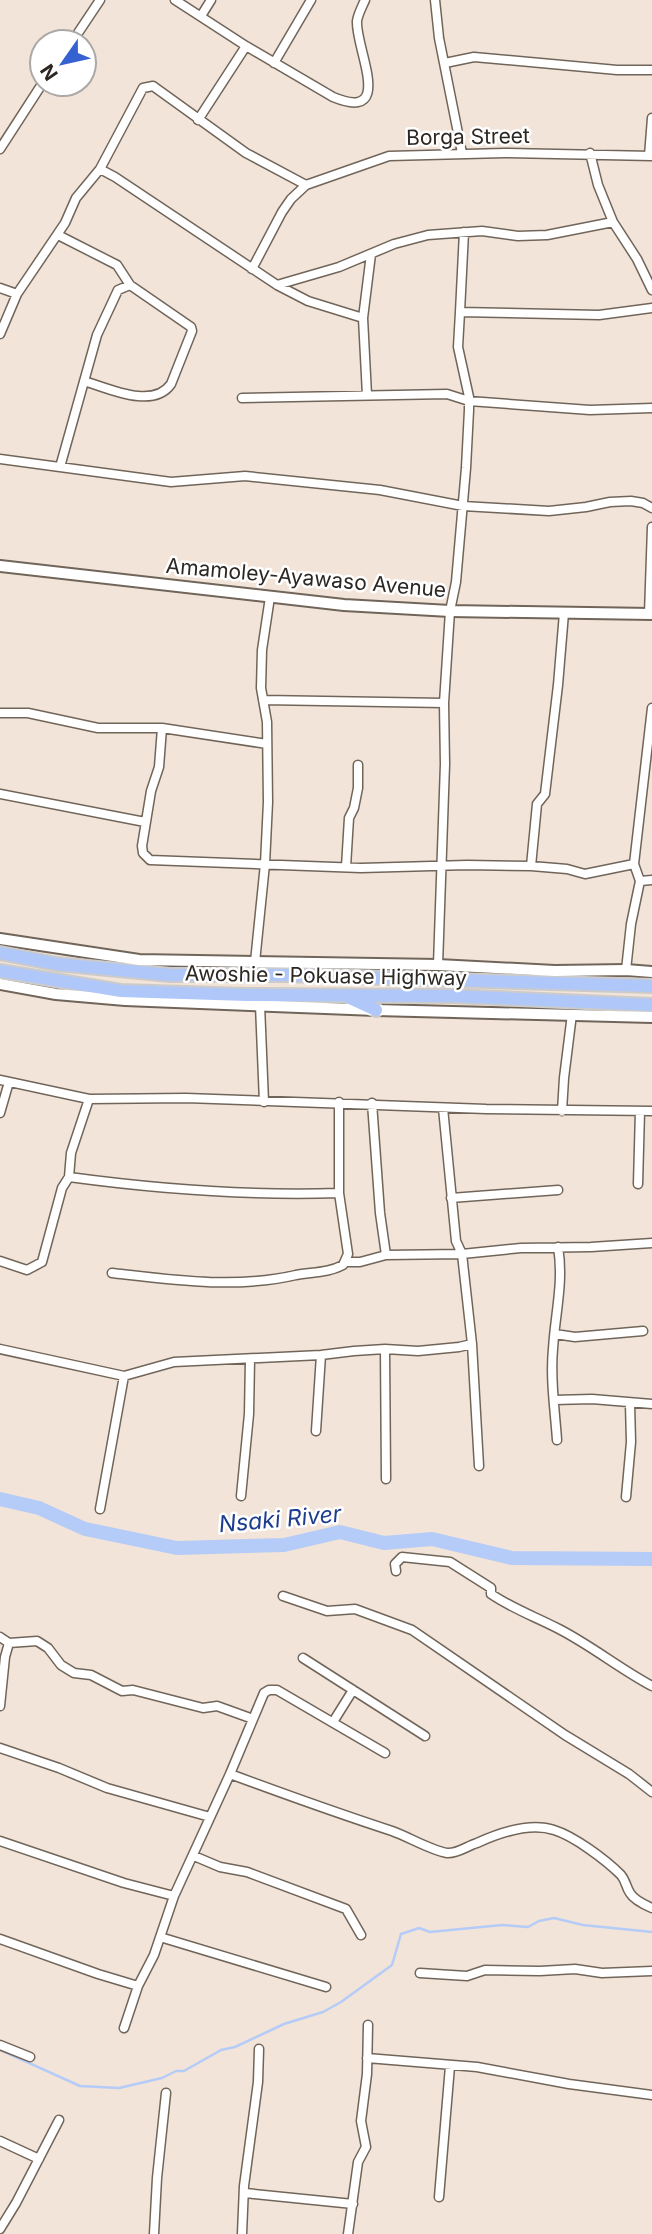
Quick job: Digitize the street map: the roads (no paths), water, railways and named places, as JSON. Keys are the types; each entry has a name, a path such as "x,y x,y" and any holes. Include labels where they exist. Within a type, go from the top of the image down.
{"main road":[{"name":"Awoshie - Pokuase Highway","path":"0,953 57,964 170,975 287,975 652,986"},
{"name":"Awoshie - Pokuase Highway","path":"0,971 121,991 452,996 652,1005"},
{"path":"347,996 376,1010"}],"street":[{"path":"81,28 100,0"},
{"path":"176,0 246,46 346,103 357,103 370,91 357,20 365,0"},
{"path":"201,16 211,0"},
{"path":"274,62 311,0"},
{"path":"435,0 462,153"},
{"path":"198,120 246,46"},
{"path":"444,63 474,57 617,70 652,70"},
{"path":"0,334 17,294 58,235 76,198 100,169 144,88 148,86 153,86 246,153 306,185"},
{"path":"0,149 33,98"},
{"path":"650,156 652,118"},
{"path":"590,153 598,185 613,222 637,259 652,290"},
{"name":"Borga Street","path":"252,269 282,212 306,185 389,156 590,153 650,156"},
{"path":"100,169 276,285 307,301 363,318"},
{"path":"276,285 428,235 482,232 517,236 547,235 613,222"},
{"path":"438,965 445,764 444,703 450,611 456,582 463,506 469,401 458,348 464,232"},
{"path":"58,235 117,265 130,285 191,327 192,331 166,391 155,396 140,396 84,381"},
{"path":"367,395 363,318 371,254"},
{"path":"60,467 97,335 118,290 130,285"},
{"path":"0,288 17,294"},
{"path":"460,312 599,315 652,308"},
{"path":"242,398 447,394 469,401 590,410 652,408"},
{"path":"0,459 171,482 245,476 380,490 463,506 549,511 631,501 652,508"},
{"path":"651,614 652,527"},
{"name":"Amamoley-Ayawaso Avenue","path":"0,566 344,605 450,611 651,614"},
{"path":"255,962 268,802 267,722 261,688 262,650 270,597"},
{"path":"531,866 537,804 545,794 564,613"},
{"path":"263,700 444,703"},
{"path":"626,970 631,924 640,881 634,864 648,778 652,708"},
{"path":"0,713 28,713 98,728 162,728 267,744"},
{"path":"162,728 159,768 151,791 142,846 143,853 150,860 346,867 531,866 553,867 585,874 634,864"},
{"path":"346,867 349,818 358,788 358,765"},
{"path":"0,794 145,822"},
{"path":"640,881 652,880"},
{"path":"0,939 139,960 652,972"},
{"path":"0,984 56,994 125,1000 652,1017"},
{"path":"261,1006 264,1102"},
{"path":"562,1111 572,1014"},
{"path":"0,1113 4,1081 89,1099 186,1098 443,1108 652,1111"},
{"path":"0,1262 27,1270 42,1262 62,1188 69,1177 71,1153 89,1099"},
{"path":"339,1102 339,1193 348,1254 346,1262"},
{"path":"372,1104 386,1255"},
{"path":"443,1108 456,1241 461,1254 472,1344 479,1466"},
{"path":"638,1184 640,1111"},
{"path":"69,1177 263,1194 339,1193"},
{"path":"451,1198 558,1190"},
{"path":"112,1273 228,1283 285,1279 332,1270 346,1262 360,1262 386,1255 461,1254 521,1248 652,1243"},
{"path":"557,1440 552,1369 560,1282 558,1247"},
{"path":"555,1334 575,1337 643,1331"},
{"path":"0,1349 124,1376 174,1362 385,1349 418,1351 472,1344"},
{"path":"385,1349 386,1479"},
{"path":"316,1431 321,1355"},
{"path":"241,1496 249,1414 250,1359"},
{"path":"100,1509 124,1376"},
{"path":"554,1400 592,1399 652,1404"},
{"path":"626,1497 631,1404"},
{"path":"396,1571 395,1564 402,1557 450,1562 491,1588 491,1594 508,1606 559,1629 652,1686"},
{"path":"283,1596 327,1611 355,1609 412,1630 652,1792"},
{"path":"0,1637 9,1643 37,1641 48,1648 61,1665 74,1673 91,1675 122,1691 134,1690 203,1708 217,1706 253,1719"},
{"path":"0,1706 9,1643"},
{"path":"303,1658 425,1736"},
{"path":"124,2028 174,1896 264,1693 277,1689 385,1753"},
{"path":"333,1723 353,1690"},
{"path":"0,1748 107,1788 210,1817"},
{"path":"230,1774 447,1853 459,1851 503,1833 537,1827 555,1830 582,1845 612,1867 623,1877 630,1894 652,1908"},
{"path":"0,1841 124,1883 174,1896"},
{"path":"194,1856 220,1867 247,1872 346,1909 360,1935"},
{"path":"160,1937 326,1987"},
{"path":"0,1939 138,1986"},
{"path":"420,1973 467,1976 485,1970 575,1969 602,1973 652,1971"},
{"path":"348,2234 358,2162 366,2147 361,2121 368,2025"},
{"path":"0,2045 30,2057"},
{"path":"242,2234 244,2186 258,2082 259,2049"},
{"path":"367,2058 477,2067 569,2084 652,2095"},
{"path":"439,2197 450,2066"},
{"path":"155,2234 157,2178 166,2093"},
{"path":"0,2230 59,2120"},
{"path":"0,2141 38,2159"},
{"path":"245,2193 353,2204"}],"waterway":[{"name":"Nsaki River","path":"0,1499 39,1508 85,1529 177,1548 284,1545 340,1532 384,1543 432,1539 512,1558 652,1559"},
{"path":"0,2050 80,2086 119,2088 184,2071 221,2050 235,2047 284,2024 323,2012 392,1965 401,1934 419,1928 430,1932 502,1925 528,1927 554,1918 583,1925 652,1932"}]}
